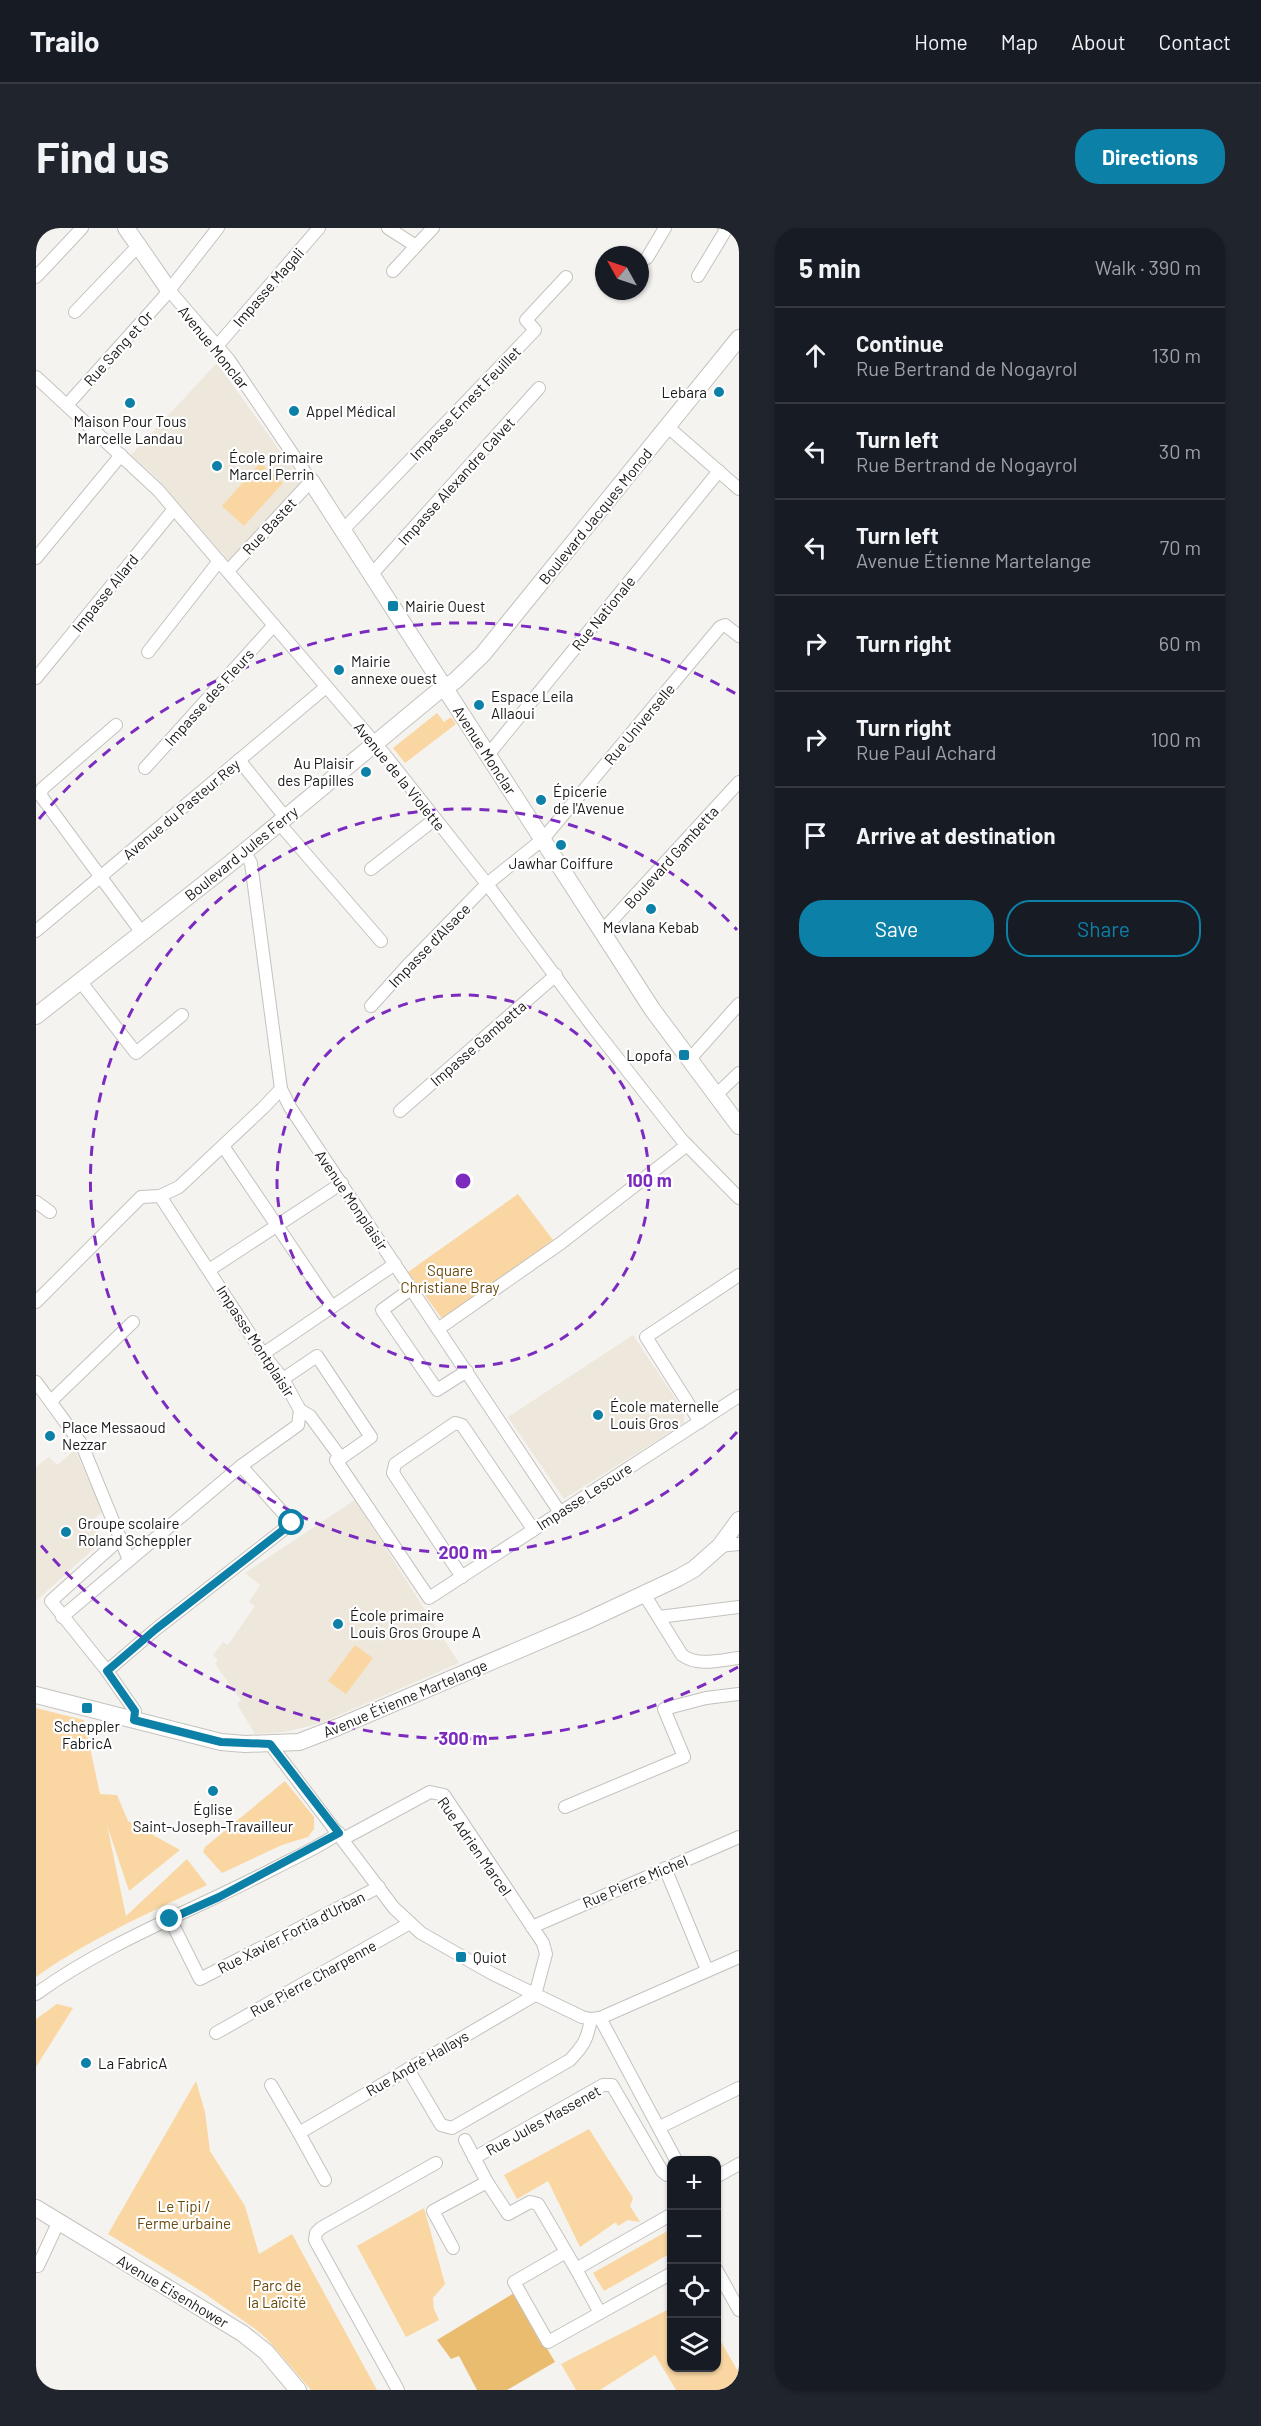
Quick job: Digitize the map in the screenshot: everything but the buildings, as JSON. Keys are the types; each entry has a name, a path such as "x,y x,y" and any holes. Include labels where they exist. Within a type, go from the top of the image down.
{"street":[{"path":"36,277 82,228"},
{"name":"Rue Sang et Or","path":"67,405 169,290 218,228"},
{"name":"Impasse Magali","path":"217,346 319,228"},
{"path":"388,228 416,246"},
{"path":"393,271 433,228"},
{"path":"649,255 665,228"},
{"path":"698,276 727,228"},
{"path":"75,312 133,234"},
{"name":"Avenue Monclar","path":"133,234 169,290 217,346 344,529 652,1009 739,1126"},
{"name":"Impasse Ernest Feuillet","path":"344,529 536,330 526,320 566,278"},
{"name":"Boulevard Jacques Monod","path":"445,688 483,654 739,338"},
{"name":"Avenue de la Violette","path":"36,377 158,490 228,571 374,743 487,884 593,1027 687,1145 739,1198"},
{"name":"Impasse Alexandre Calvet","path":"372,574 539,388"},
{"path":"668,426 739,489"},
{"path":"36,558 122,455"},
{"name":"Rue Nationale","path":"488,755 719,471"},
{"name":"Rue Bastet","path":"228,571 311,481"},
{"name":"Impasse Allard","path":"36,678 174,509"},
{"path":"148,652 219,561"},
{"name":"Impasse des Fleurs","path":"145,768 274,625"},
{"name":"Rue Universelle","path":"543,838 720,627 725,625 739,636"},
{"name":"Avenue du Pasteur Rey","path":"36,931 326,687"},
{"name":"Boulevard Jules Ferry","path":"36,1016 445,688"},
{"path":"116,725 42,789 41,796 99,878 142,933"},
{"path":"239,760 281,820 381,941"},
{"name":"Boulevard Gambetta","path":"603,930 739,782"},
{"path":"371,869 435,819"},
{"name":"Impasse d'Alsace","path":"371,1006 487,884 543,838"},
{"name":"Avenue Monplaisir","path":"244,851 250,863 281,1089 290,1107 559,1511"},
{"name":"Impasse Gambetta","path":"400,1111 556,975"},
{"path":"80,981 136,1053 182,1015"},
{"path":"689,1060 739,1004"},
{"path":"716,1095 739,1073"},
{"path":"36,1302 141,1197 160,1196 179,1187 281,1089"},
{"path":"438,1329 561,1243 687,1145"},
{"path":"223,1146 333,1307"},
{"path":"209,1270 342,1183"},
{"name":"Impasse Montplaisir","path":"160,1196 263,1354 284,1379 300,1410 310,1416 341,1458 336,1460 429,1598"},
{"path":"36,1202 50,1212"},
{"path":"263,1354 395,1264"},
{"path":"700,1422 646,1337 739,1275"},
{"path":"411,1289 382,1310 437,1390 466,1371"},
{"path":"51,1401 133,1322"},
{"path":"284,1379 317,1356 371,1437 341,1458"},
{"path":"36,1382 82,1445 129,1560"},
{"name":"Impasse Lescure","path":"429,1598 559,1511 739,1396"},
{"path":"62,1617 241,1466 298,1425 300,1410"},
{"path":"462,1576 393,1473 395,1464 455,1423 462,1425 533,1529"},
{"path":"107,1671 156,1629 292,1523 241,1466"},
{"name":"Avenue Étienne Martelange","path":"36,1695 221,1742 270,1744 299,1742 584,1622 694,1569 720,1546 739,1520"},
{"path":"121,1538 51,1601 107,1671 135,1711 134,1720"},
{"path":"720,1546 739,1544"},
{"path":"644,1594 682,1655 689,1660 699,1662 739,1658"},
{"path":"659,1617 739,1607"},
{"path":"565,1808 684,1757 664,1709 706,1698 739,1694"},
{"path":"270,1744 394,1908 410,1923 427,1937 451,1951 582,2017 595,2019 739,1957"},
{"name":"Rue Adrien Marcel","path":"36,1994 135,1934 219,1897 430,1792 437,1792 444,1795 543,1943 546,1954 536,1995"},
{"name":"Rue Pierre Michel","path":"532,1927 739,1837"},
{"path":"665,1868 707,1970"},
{"name":"Rue Xavier Fortia d'Urban","path":"170,1919 200,1979 379,1887"},
{"name":"Rue Pierre Charpenne","path":"216,2032 410,1923"},
{"name":"Rue André Hallays","path":"299,2133 536,1995"},
{"path":"408,2069 441,2126 452,2128 570,2060 581,2050 595,2019"},
{"path":"595,2019 660,2127 674,2156"},
{"path":"271,2085 326,2180"},
{"name":"Rue Jules Massenet","path":"474,2158 603,2085 612,2085 662,2171 667,2175"},
{"path":"660,2127 739,2088"},
{"path":"465,2140 487,2182 508,2214 530,2202 538,2204 600,2313"},
{"path":"398,2390 315,2240 316,2233 436,2163"},
{"path":"721,2175 739,2164"},
{"path":"453,2248 433,2211 487,2182"},
{"name":"Avenue Eisenhower","path":"36,2208 242,2333 266,2352 298,2390"},
{"path":"576,2269 667,2217"},
{"path":"38,2266 59,2222"},
{"path":"566,2252 514,2282 548,2342 667,2276"},
{"path":"721,2276 739,2310"}],"shaded area":[{"name":"École primaire Marcel Perrin","path":"217,363 302,482 229,561 156,477 131,455"},
{"name":"École maternelle Louis Gros","path":"633,1335 684,1412 684,1423 564,1499 508,1417"},
{"name":"Groupe scolaire Roland Scheppler","path":"75,1450 103,1511 88,1524 103,1540 36,1601 36,1467 49,1457 57,1465"},
{"name":"École primaire Louis Gros Groupe A","path":"355,1500 459,1663 321,1723 285,1732 255,1734 237,1704 241,1700 215,1664 218,1660 213,1655 223,1642 228,1645 255,1606 249,1602 260,1585 245,1573"},
{"path":"514,2293 555,2362 507,2390 477,2390 459,2356 451,2359 437,2340"}],"green space":[{"path":"260,463 283,483 244,526 222,506"},
{"path":"437,713 444,722 451,717 456,724 405,763 393,748"},
{"name":"Square Christiane Bray","path":"518,1194 553,1240 443,1320 408,1272"},
{"path":"355,1645 373,1658 346,1694 328,1681"},
{"path":"36,1708 84,1720 100,1794 117,1795 128,1821 180,1850 129,1891 107,1825 126,1916 187,1859 207,1885 97,1939 36,1977"},
{"path":"285,1781 314,1817 314,1829 308,1837 282,1845 222,1873 203,1852 205,1847"},
{"path":"57,2004 73,2008 36,2067 36,2019"},
{"path":"196,2081 205,2112 210,2151 245,2206 259,2254 292,2234 377,2390 311,2390 266,2338 254,2328 201,2291 108,2234"},
{"path":"589,2129 633,2198 630,2206 640,2222 628,2220 618,2226 616,2222 580,2247 548,2181 517,2199 504,2175"},
{"path":"424,2208 445,2284 433,2298 434,2309 439,2320 406,2337 357,2246"},
{"path":"667,2231 667,2255 604,2291 593,2273"},
{"path":"667,2310 667,2372 721,2372 721,2342 739,2373 739,2390 676,2390 655,2355 600,2390 576,2390 561,2364"}],"place":[{"name":"Lebara","path":"719,392"},
{"name":"Maison Pour Tous Marcelle Landau","path":"130,403"},
{"name":"Appel Médical","path":"294,411"},
{"name":"École primaire Marcel Perrin","path":"217,466"},
{"name":"Mairie Ouest","path":"393,606"},
{"name":"Mairie annexe ouest","path":"339,670"},
{"name":"Espace Leila Allaoui","path":"479,705"},
{"name":"Au Plaisir des Papilles","path":"366,772"},
{"name":"Épicerie de l'Avenue","path":"541,800"},
{"name":"Jawhar Coiffure","path":"561,845"},
{"name":"Mevlana Kebab","path":"651,909"},
{"name":"Lopofa","path":"684,1055"},
{"name":"École maternelle Louis Gros","path":"598,1415"},
{"name":"Place Messaoud Nezzar","path":"50,1436"},
{"name":"Groupe scolaire Roland Scheppler","path":"66,1532"},
{"name":"École primaire Louis Gros Groupe A","path":"338,1624"},
{"name":"Scheppler FabricA","path":"87,1708"},
{"name":"Église Saint-Joseph-Travailleur","path":"213,1791"},
{"name":"Quiot","path":"461,1957"},
{"name":"La FabricA","path":"86,2063"}],"route":[{"path":"170,1919 219,1897 339,1833 270,1744 221,1742 134,1720 135,1711 107,1671 156,1629 292,1523"}],"park label":[{"name":"Le Tipi / Ferme urbaine","path":"184,2214"},
{"name":"Parc de la Laïcité","path":"277,2294"}]}
